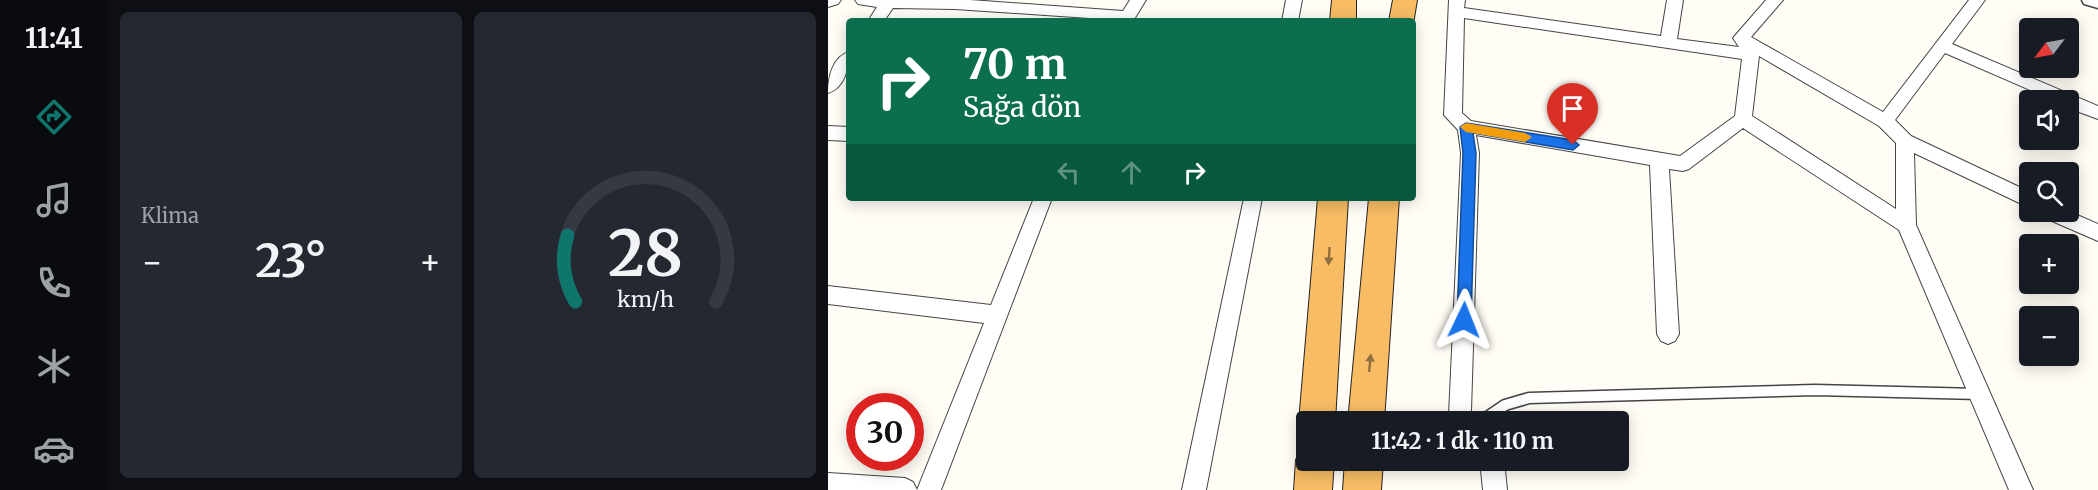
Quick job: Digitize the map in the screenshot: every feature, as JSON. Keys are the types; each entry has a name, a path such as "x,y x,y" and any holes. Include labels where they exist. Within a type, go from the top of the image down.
{"highway":[{"path":"1343,18 1344,0"},
{"path":"1402,18 1405,0"},
{"path":"1318,411 1333,201"},
{"path":"1367,411 1384,201"},
{"path":"1313,490 1314,471"},
{"path":"1362,490 1363,471"}],"street":[{"path":"828,2 833,0"},
{"path":"863,0 889,3 957,2 1116,18"},
{"path":"1127,18 1138,0"},
{"path":"1291,18 1294,0"},
{"path":"1668,43 1676,0"},
{"path":"1741,38 1775,0"},
{"path":"1885,121 1977,0"},
{"path":"2091,0 2098,2"},
{"path":"878,18 889,3"},
{"path":"1741,38 1751,55 1743,118 1683,164 1466,127 1453,115 1456,6 1751,55"},
{"path":"1741,38 1885,121 1905,141 2019,196"},
{"path":"1943,46 2045,90"},
{"path":"828,87 846,62"},
{"path":"2079,105 2098,113"},
{"path":"1743,118 1906,225"},
{"path":"1461,411 1470,153 1466,127"},
{"path":"1905,141 1906,225 2021,490"},
{"path":"1659,159 1668,334"},
{"path":"928,490 1042,201"},
{"path":"1194,490 1252,201"},
{"path":"2074,222 2098,233"},
{"path":"828,296 997,315"},
{"path":"1493,471 1495,490"},
{"path":"828,485 905,490"}],"lane":[{"path":"1496,411 1505,405 1529,399 1815,390 1979,394"}],"slow traffic":[{"path":"1466,127 1525,137"}],"route":[{"path":"1464,320 1470,153 1466,127 1573,145"}]}
